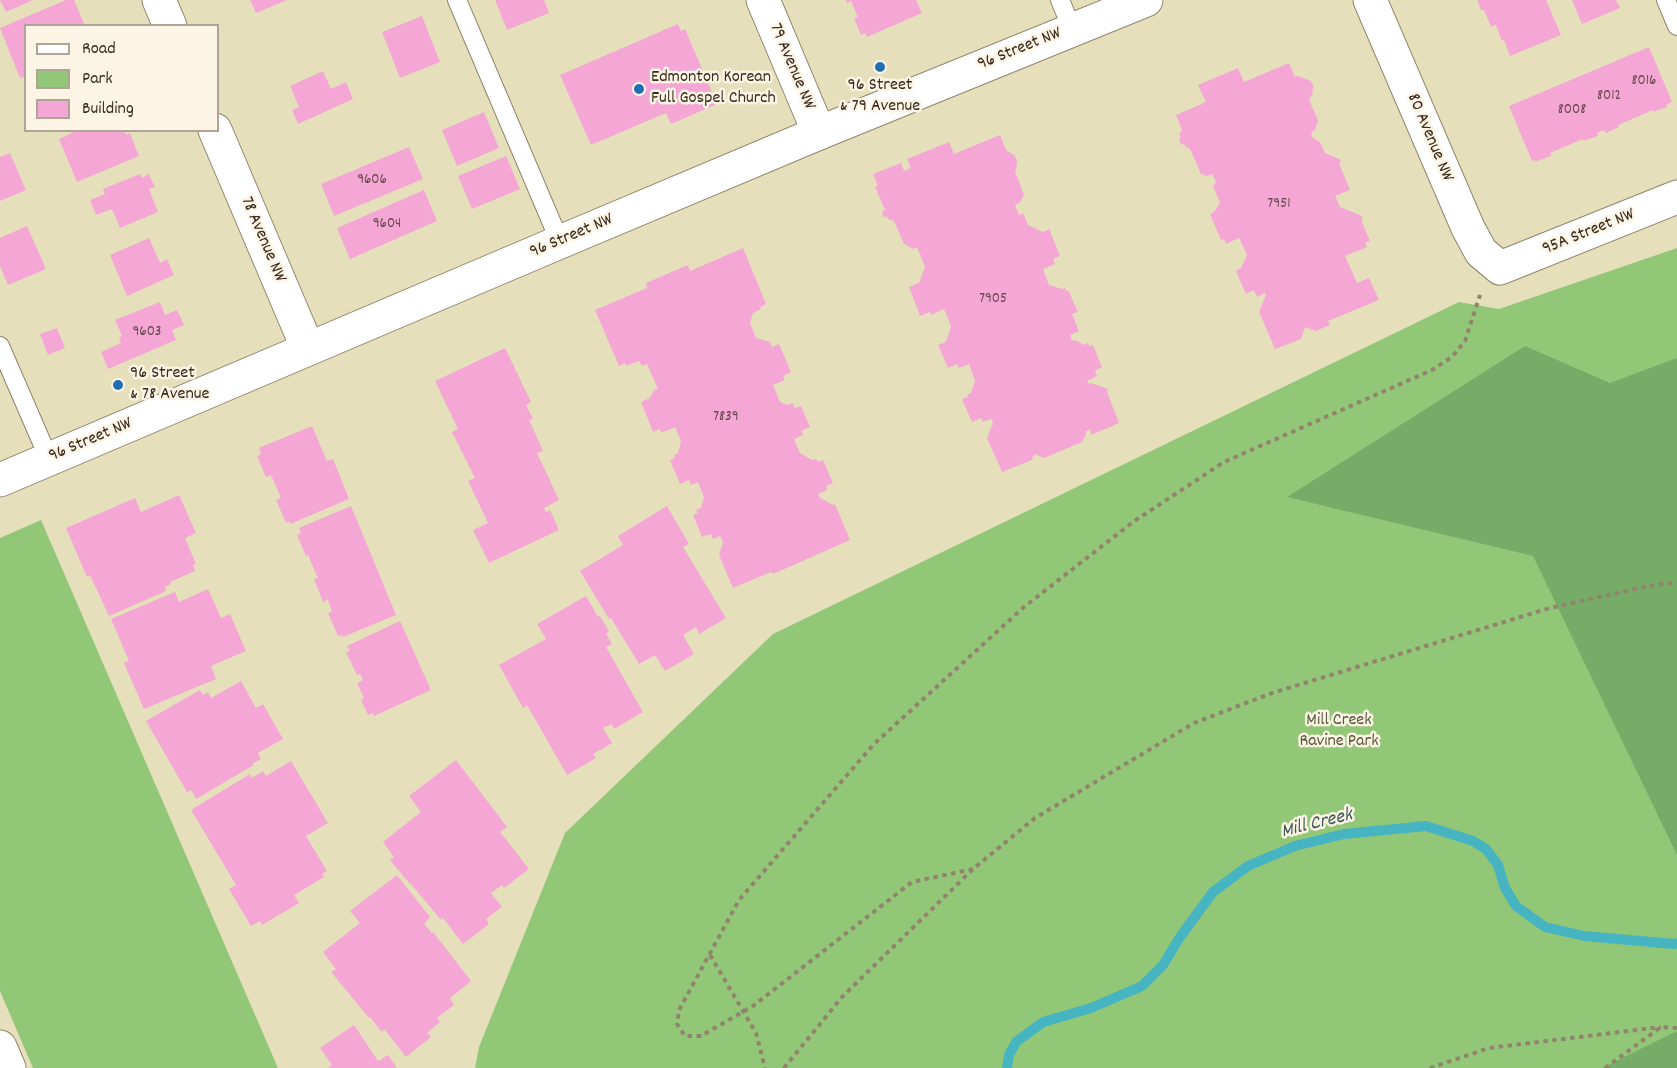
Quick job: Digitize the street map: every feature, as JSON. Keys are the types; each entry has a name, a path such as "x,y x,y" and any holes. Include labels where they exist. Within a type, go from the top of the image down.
{"street":[{"path":"159,0 169,24"},
{"name":"79 Avenue NW","path":"763,0 819,133"},
{"name":"96 Street NW","path":"0,480 819,133 1066,15 1146,0"},
{"name":"80 Avenue NW","path":"1370,0 1468,228 1481,252 1500,268"},
{"name":"78 Avenue NW","path":"216,132 308,349"},
{"name":"95A Street NW","path":"1500,268 1677,197"},
{"path":"0,1047 9,1068"}],"lane":[{"path":"457,0 560,242"},
{"path":"1666,0 1677,26"},
{"path":"0,346 49,459"}],"path":[{"path":"973,869 912,882 753,1006 701,1036 686,1036 677,1024 679,1010 739,900 874,744 1024,607 1133,522 1224,462 1432,370 1452,357 1465,340 1481,292 1500,268"},
{"path":"784,1068 842,997 973,869 1035,818 1194,723 1272,693 1550,608 1648,586 1677,582"},
{"path":"709,954 756,1033 765,1068"},
{"path":"1430,1068 1489,1048 1661,1027 1677,1028"},
{"path":"1605,1068 1661,1027"}],"green space":[{"name":"Mill Creek Ravine Park","path":"1677,248 1677,1068 475,1068 479,1047 565,833 773,634 1459,302 1499,309"},
{"path":"1525,346 1610,383 1677,358 1677,855 1533,556 1287,497"},
{"path":"41,520 278,1068 33,1068 0,991 0,538"},
{"path":"1677,1031 1677,1068 1602,1068"}],"building":[{"path":"0,0 33,0 6,12"},
{"path":"66,0 74,0 84,24 24,24 24,77 20,78 0,28"},
{"path":"250,0 287,0 256,13"},
{"path":"495,0 544,0 549,13 507,30"},
{"path":"846,0 916,0 922,13 867,37 865,33 861,35 854,18 858,17 851,1 847,3"},
{"path":"1477,0 1546,0 1561,35 1510,56 1496,25 1491,27"},
{"path":"1572,0 1616,0 1620,8 1582,24"},
{"path":"422,16 440,62 400,78 382,32"},
{"name":"Edmonton Korean Full Gospel Church","path":"678,24 681,31 685,29 717,104 671,124 666,113 591,145 560,75"},
{"path":"1649,47 1672,102 1666,105 1667,107 1653,112 1653,110 1618,125 1619,127 1606,133 1604,130 1597,133 1598,136 1583,141 1583,139 1550,153 1551,156 1532,161 1509,106"},
{"path":"1289,63 1295,77 1311,81 1314,88 1309,100 1318,120 1315,130 1311,132 1313,138 1320,142 1325,153 1341,160 1339,166 1350,190 1335,196 1340,207 1362,216 1362,222 1370,241 1365,243 1367,247 1345,256 1357,283 1369,278 1379,300 1328,321 1330,325 1316,331 1305,327 1301,339 1275,349 1259,312 1266,295 1265,293 1257,297 1254,290 1246,294 1236,271 1241,268 1247,255 1239,238 1226,244 1224,239 1221,240 1210,214 1220,203 1213,186 1216,182 1212,174 1207,176 1201,174 1190,149 1184,144 1181,145 1179,134 1182,130 1176,115 1206,102 1198,85 1238,68 1244,82"},
{"path":"323,71 331,89 346,82 353,99 298,124 292,110 299,107 290,86"},
{"path":"484,112 499,148 457,166 442,130"},
{"path":"74,132 125,132 126,135 130,133 139,156 77,182 59,139"},
{"path":"1000,135 1006,150 1014,155 1018,162 1015,171 1024,195 1015,205 1019,215 1023,213 1028,225 1043,232 1049,229 1060,256 1053,259 1055,264 1043,269 1049,285 1068,290 1078,312 1072,314 1079,331 1070,335 1072,341 1093,345 1102,367 1095,371 1097,376 1087,381 1089,384 1108,389 1107,392 1119,423 1091,435 1090,429 1085,432 1082,442 1044,458 1034,454 1032,460 1002,472 987,438 993,423 991,419 983,422 981,418 972,422 962,399 971,393 975,381 969,364 959,368 957,364 948,368 938,345 946,342 951,326 944,309 931,315 930,312 920,316 909,287 919,283 925,267 917,247 913,249 904,244 894,221 888,219 887,216 884,218 882,212 885,210 875,187 878,186 873,174 901,163 904,171 911,168 907,159 949,142 954,154"},
{"path":"409,147 423,179 334,216 321,184"},
{"path":"10,153 26,190 0,201 0,157"},
{"path":"506,156 520,189 472,209 458,176"},
{"path":"140,174 142,178 149,174 155,187 149,189 158,212 120,228 112,209 96,215 90,200 105,194 103,189"},
{"path":"424,190 437,221 350,259 337,228"},
{"path":"27,226 46,269 8,285 0,266 0,238"},
{"path":"149,238 160,263 167,259 174,275 127,296 110,255"},
{"path":"743,248 766,304 753,313 750,323 756,338 770,342 772,347 779,344 791,372 783,376 785,380 773,385 780,402 787,405 793,403 795,408 801,406 810,427 801,431 803,435 794,439 800,453 818,462 823,460 833,483 826,486 827,490 818,494 820,498 835,504 850,540 773,574 771,572 733,588 719,555 723,542 720,536 713,539 711,534 702,537 693,515 698,513 696,510 701,508 704,497 698,482 691,485 689,480 680,484 670,460 678,453 681,441 675,427 661,433 660,429 653,432 641,402 650,398 654,390 658,389 647,364 642,366 639,361 619,366 595,310 647,288 646,283 688,265 690,271"},
{"path":"160,302 165,315 177,310 184,325 172,330 176,340 108,369 101,352 121,343 119,338 122,336 115,320"},
{"path":"57,328 65,348 48,355 40,334"},
{"path":"505,348 531,402 526,405 533,419 529,420 543,451 537,453 559,500 544,508 546,512 550,510 559,530 489,563 473,530 488,523 468,481 475,478 452,432 458,429 435,381"},
{"path":"312,426 327,461 333,459 349,499 290,524 289,521 286,523 276,500 281,498 271,475 266,477 257,456 261,454 259,448"},
{"path":"179,495 196,533 185,538 196,564 193,565 195,571 170,582 171,584 165,587 166,591 109,616 90,575 87,577 66,528 135,498 141,512"},
{"path":"351,506 396,615 343,637 338,636 328,613 332,612 328,599 323,602 314,579 318,578 297,535 301,533 299,528"},
{"path":"667,506 689,544 683,547 726,618 699,634 696,627 683,635 694,654 665,671 655,655 639,664 580,571 623,545 618,536"},
{"path":"208,589 221,618 230,614 246,651 211,666 216,679 144,709 124,663 129,661 111,619 175,592 179,602"},
{"path":"586,596 609,631 606,634 612,644 606,647 643,712 614,729 612,724 603,728 612,743 593,754 596,758 567,775 527,705 523,708 499,665 546,639 537,624"},
{"path":"400,621 431,690 374,716 373,713 368,715 357,683 363,680 360,674 357,675 346,652 350,651 347,646"},
{"path":"241,681 256,708 263,704 283,739 258,753 261,759 252,764 254,765 196,799 191,790 187,792 146,721 200,690 203,695 208,692 211,698"},
{"path":"456,760 507,827 500,832 529,869 504,888 502,885 491,893 502,907 486,919 489,924 463,944 443,918 441,920 390,860 394,857 383,842 421,812 409,796"},
{"path":"291,761 328,823 306,836 327,871 322,874 324,877 294,895 299,903 262,925 260,921 251,926 229,889 236,885 191,810 250,774 252,778 263,771 266,776"},
{"path":"397,875 430,917 424,924 433,932 471,981 450,998 454,1005 437,1018 440,1022 427,1033 431,1037 406,1057 384,1029 382,1032 331,972 336,969 323,952 360,923 350,911"},
{"path":"354,1025 378,1061 388,1055 397,1068 328,1068 332,1065 320,1048"}],"waterway":[{"name":"Mill Creek","path":"1007,1068 1009,1055 1016,1042 1043,1022 1091,1008 1142,986 1163,965 1213,892 1248,866 1295,846 1344,834 1426,826 1473,841 1486,849 1498,865 1505,888 1516,906 1545,927 1584,936 1677,943"}],"place":[{"name":"96 Street & 79 Avenue","path":"880,67"},
{"name":"Edmonton Korean Full Gospel Church","path":"639,89"},
{"name":"96 Street & 78 Avenue","path":"118,385"}]}
